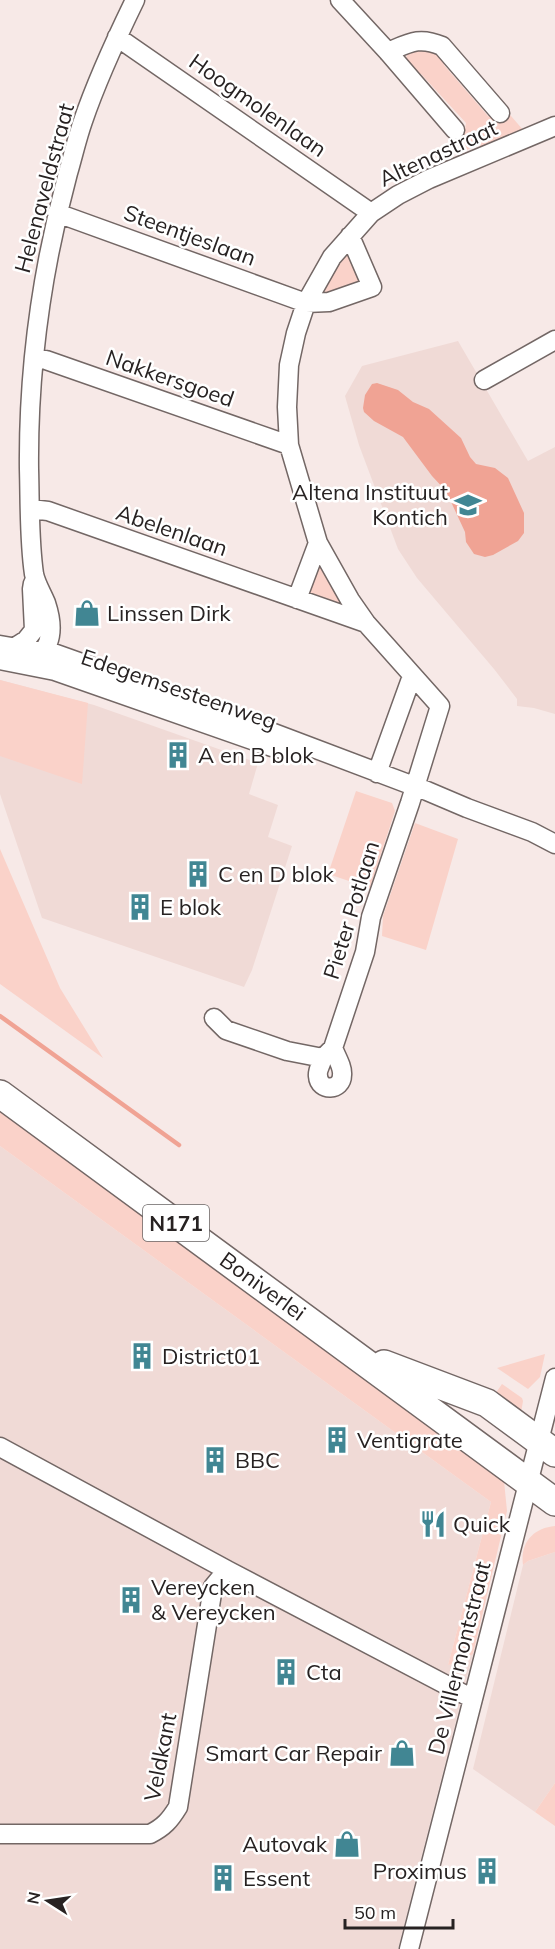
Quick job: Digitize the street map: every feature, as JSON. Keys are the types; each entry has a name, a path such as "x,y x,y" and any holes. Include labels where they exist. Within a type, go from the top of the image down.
{"highway":[{"name":"Boniverlei","path":"0,1094 528,1482"},
{"name":"Boniverlei","path":"352,1351 487,1403 546,1446"},
{"name":"N171","path":"528,1482 555,1502"}],"street":[{"name":"Helenaveldstraat","path":"8,654 26,640 34,630 32,589 35,576 30,431 44,278 57,213 83,122 117,37 135,0"},
{"path":"340,0 455,129"},
{"name":"Hoogmolenlaan","path":"117,37 371,213"},
{"path":"388,52 420,40 431,41 442,46 500,112"},
{"name":"Altenastraat","path":"414,786 440,706 366,623 350,600 318,543 289,445 287,407 289,365 306,303 332,257 371,213 398,195 437,175 555,126"},
{"name":"Steentjeslaan","path":"57,213 306,303"},
{"path":"306,303 329,302 372,287 350,236"},
{"path":"484,380 555,340"},
{"name":"Nakkersgoed","path":"35,358 44,359 289,445"},
{"name":"Abelenlaan","path":"31,509 48,511 366,623"},
{"path":"297,599 318,543"},
{"name":"Helenaveldstraat","path":"35,576 46,605 51,628 45,650"},
{"path":"8,654 28,662 45,650"},
{"name":"Edegemsesteenweg","path":"45,650 205,707 414,786 532,832 555,844"},
{"name":"Edegemsesteenweg","path":"8,654 272,747 296,753 326,754"},
{"path":"377,773 412,676"},
{"name":"Pieter Potlaan","path":"214,1018 226,1030 287,1051 325,1060 365,952 371,917 414,786"},
{"name":"De Villermontstraat","path":"409,1949 528,1482 546,1446 555,1378"},
{"path":"0,1447 227,1570 473,1699"},
{"name":"Veldkant","path":"0,1834 150,1834 170,1821 178,1807 213,1587 227,1570"}],"shaded area":[{"path":"430,48 444,57 444,65 488,116 496,117 505,109 524,131 482,147 478,144 459,154 457,135 465,129 466,123 421,74 413,74 405,61 408,52"},
{"path":"349,250 360,279 358,282 322,292 324,281"},
{"name":"Altena Instituut Kontich","path":"458,341 528,461 555,447 555,714 517,706 517,699 494,669 417,578 398,549 359,445 345,396 362,366"},
{"path":"377,383 398,390 413,402 429,409 461,438 476,464 495,468 508,478 524,513 524,533 518,541 493,555 485,557 474,554 466,542 465,532 446,491 403,437 374,421 364,412 365,395 372,384"},
{"path":"318,561 344,604 342,606 309,595 307,589"},
{"path":"0,680 94,705 258,763 249,794 278,805 268,837 292,846 252,970 244,987 42,918 0,794"},
{"path":"0,680 88,703 82,784 0,756"},
{"path":"356,791 392,803 395,811 370,888 328,874"},
{"path":"415,823 458,839 426,950 382,936 383,916"},
{"path":"0,849 60,988 103,1058 0,984"},
{"path":"0,1111 504,1481 507,1511 473,1654 459,1663 448,1665 491,1502 0,1146"},
{"path":"0,1146 491,1502 448,1665 459,1663 473,1654 398,1949 0,1949"},
{"path":"545,1354 540,1377 528,1389 497,1368"},
{"path":"502,1384 522,1398 521,1413 495,1394"},
{"path":"555,1526 555,1552 528,1561 523,1565 526,1544 534,1533"},
{"path":"555,1552 555,1783 535,1812 473,1769 523,1565 528,1561"},
{"path":"555,1783 555,1826 535,1812"}],"waterway":[{"path":"0,1016 179,1145"}],"place":[{"name":"Altena Instituut Kontich","path":"468,505"},
{"name":"Linssen Dirk","path":"87,613"},
{"name":"A en B blok","path":"178,755"},
{"name":"C en D blok","path":"198,874"},
{"name":"E blok","path":"140,907"},
{"name":"District01","path":"142,1356"},
{"name":"Ventigrate","path":"337,1440"},
{"name":"BBC","path":"215,1460"},
{"name":"Quick","path":"433,1524"},
{"name":"Vereycken & Vereycken","path":"131,1600"},
{"name":"Cta","path":"286,1672"},
{"name":"Smart Car Repair","path":"402,1753"},
{"name":"Autovak","path":"347,1844"},
{"name":"Proximus","path":"487,1871"},
{"name":"Essent","path":"223,1878"}]}
